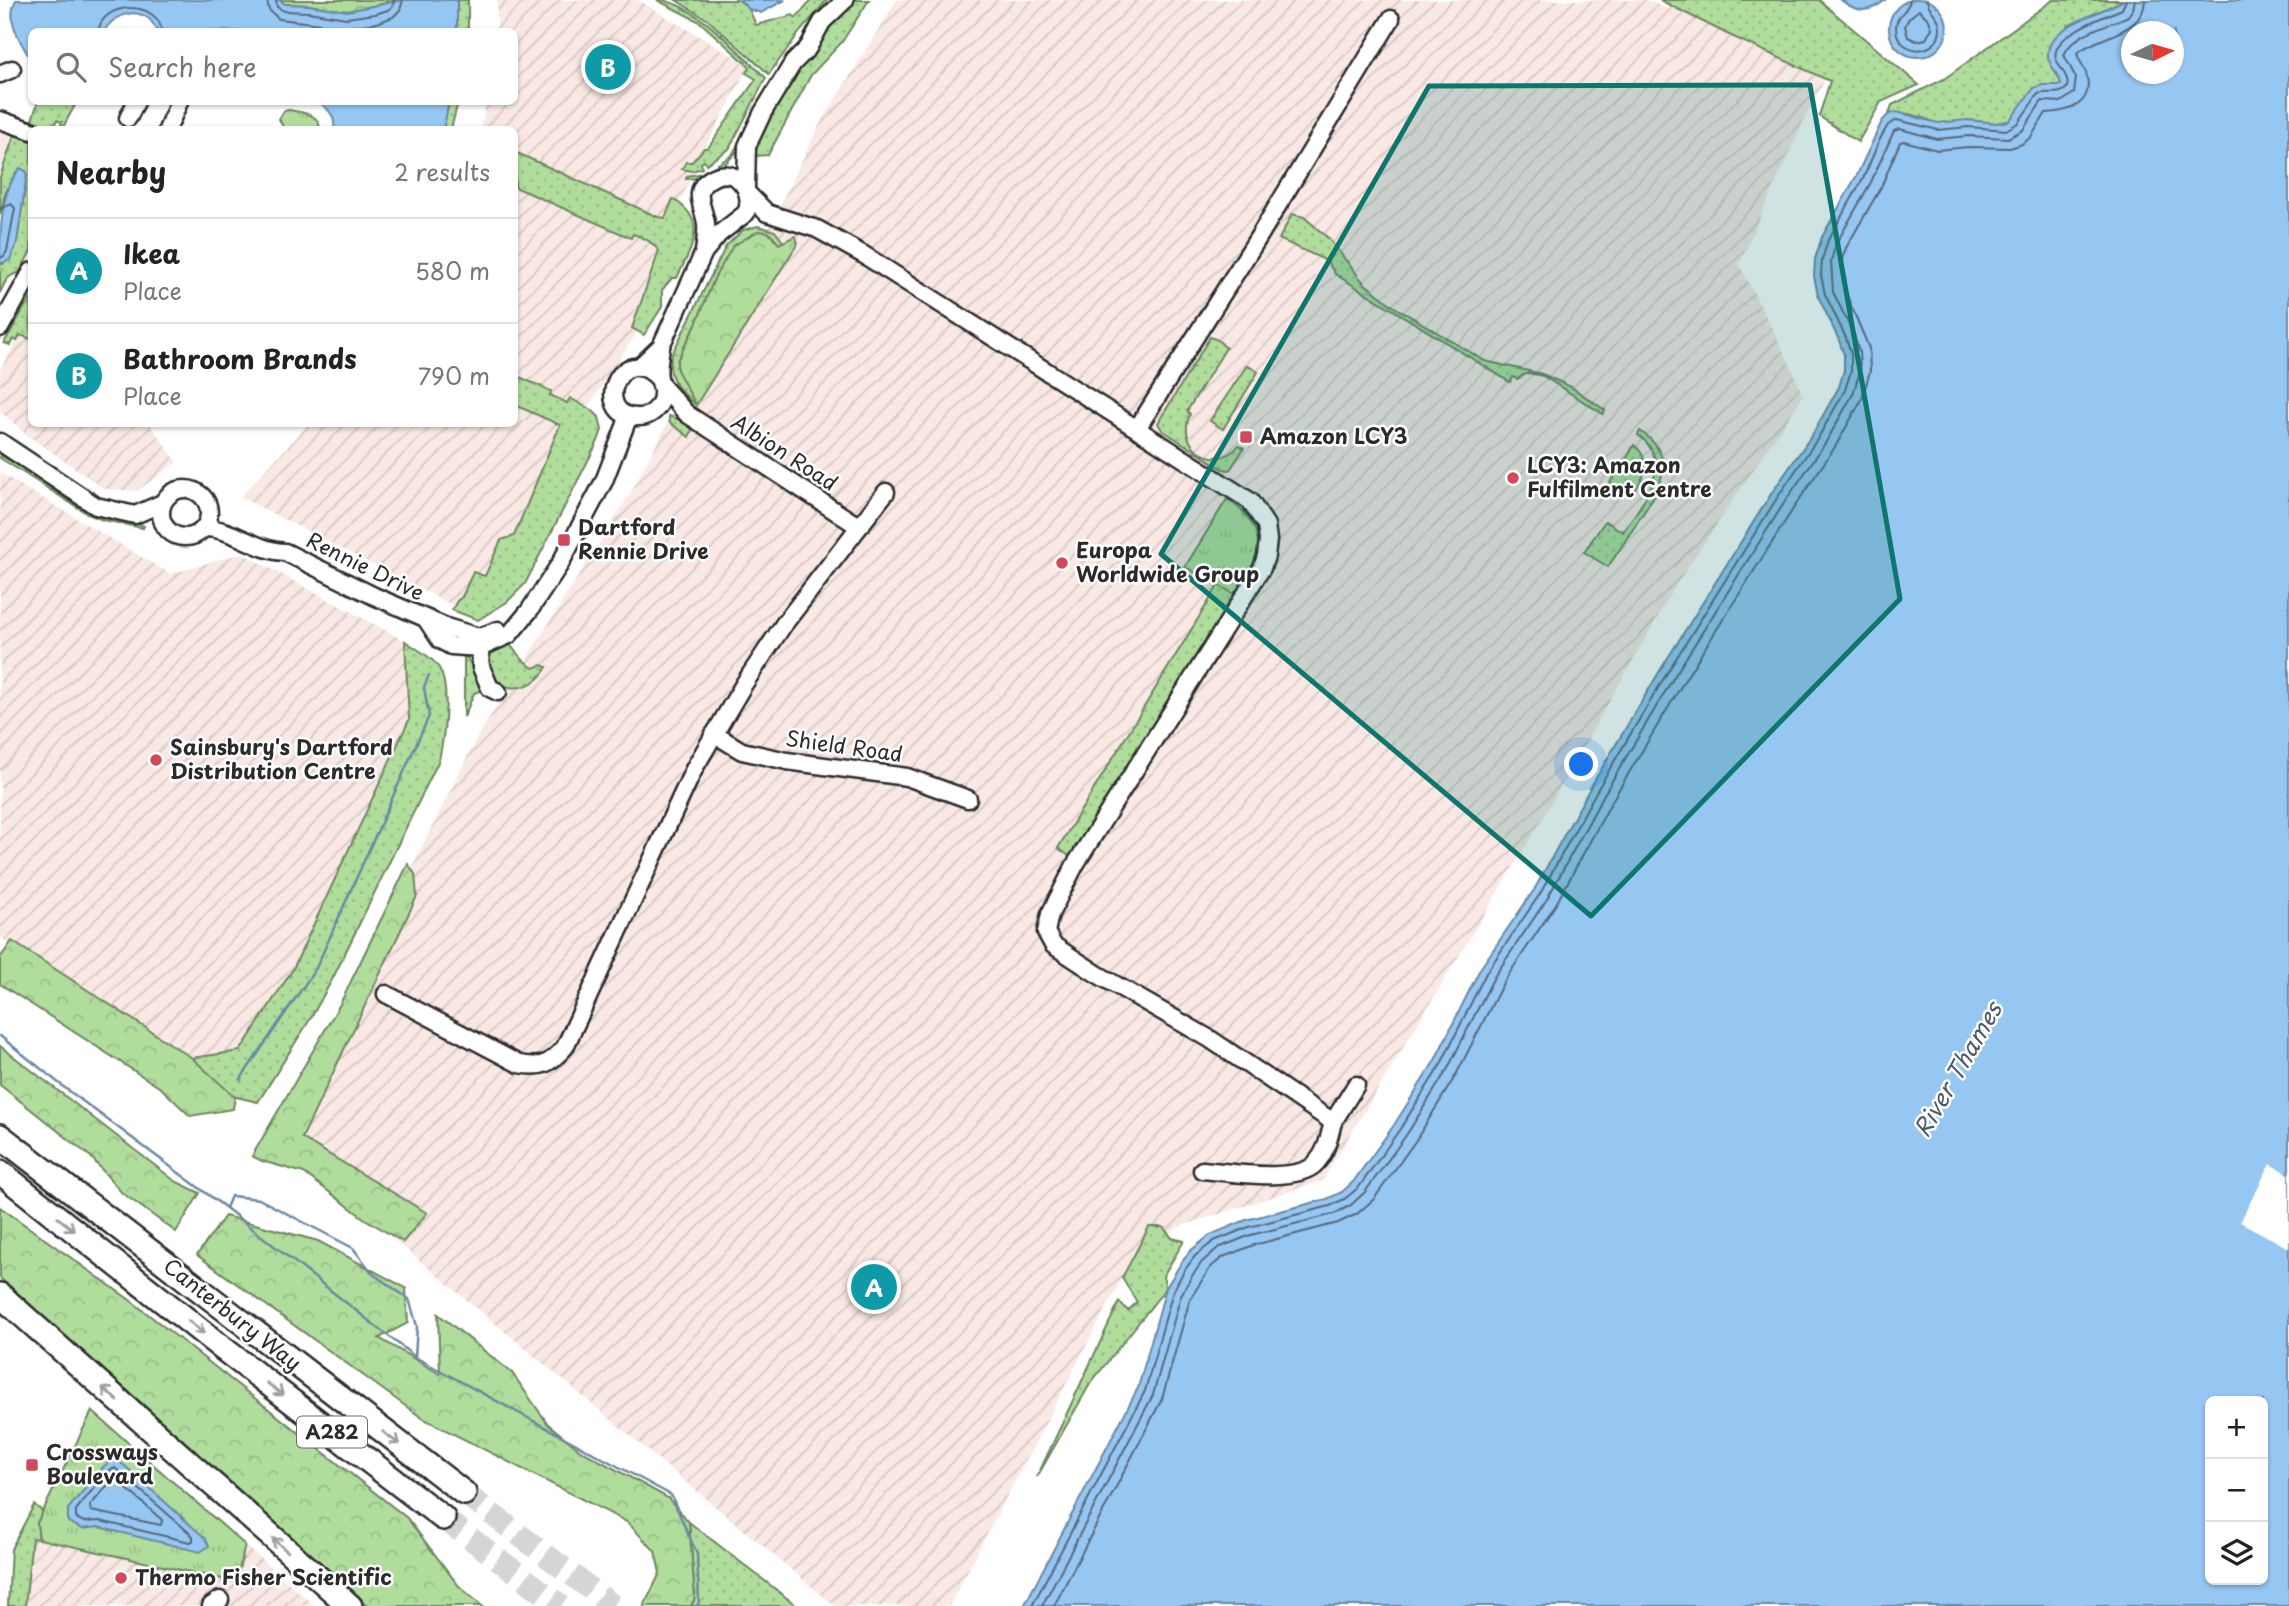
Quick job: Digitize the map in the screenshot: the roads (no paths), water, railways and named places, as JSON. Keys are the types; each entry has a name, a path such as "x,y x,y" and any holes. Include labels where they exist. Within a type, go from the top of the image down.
{"highway":[{"name":"Canterbury Way","path":"0,1136 464,1493"},
{"name":"Canterbury Way","path":"0,1172 443,1518"},
{"path":"0,1295 350,1606"}],"street":[{"path":"687,414 668,411 629,416 615,404 614,385 623,372 639,367 661,346 704,252 706,233 704,215 700,208 700,193 707,181 720,175 747,146 763,112 793,64 808,48 822,22 845,0"},
{"path":"1138,427 1251,249 1391,19"},
{"path":"128,118 134,105"},
{"path":"169,126 178,105"},
{"path":"0,120 28,130"},
{"path":"704,252 748,207 747,146"},
{"path":"720,175 735,177 767,213 817,229 864,255 1251,501 1266,525 1266,556 1247,594 1075,865 1050,914 1046,932 1053,945 1097,974 1210,1039 1333,1122"},
{"path":"704,215 715,223 773,216"},
{"path":"0,328 28,278"},
{"path":"651,413 661,401 661,346"},
{"path":"639,367 653,373 660,382"},
{"name":"Albion Road","path":"660,382 687,414 858,526"},
{"path":"498,692 489,688 481,667 480,643 506,637 517,626 560,564 604,481 629,416"},
{"path":"3,446 96,506 135,515 166,528"},
{"name":"Rennie Drive","path":"135,515 162,503 173,491 188,488 202,495 221,517 279,543 285,552"},
{"path":"386,994 519,1064 536,1067 552,1061 565,1047 684,789 744,684 784,624 886,492"},
{"path":"162,503 160,512 166,528"},
{"path":"204,528 209,506"},
{"name":"Rennie Drive","path":"166,528 173,534 188,537 204,528 221,529 274,552 285,552 426,619 440,640 451,646 480,643"},
{"name":"Shield Road","path":"715,734 741,751 787,761 889,776 907,776 968,799"},
{"path":"1202,1170 1264,1175 1299,1173 1315,1165 1326,1148 1333,1122 1356,1085"}],"water":[{"path":"1912,-1 1924,-1 1939,7 1947,22 1947,34 1939,49 1924,57 1912,57 1897,49 1889,34 1889,22 1897,7"},
{"path":"16,0 279,0 285,4 347,11 403,0 457,0 457,28 156,28 148,18 135,13 117,18 107,28 28,28 28,55 13,23"},
{"path":"739,0 785,0 761,13 749,9"},
{"path":"1841,0 1885,0 1863,10"},
{"name":"River Thames","path":"2124,0 2289,0 2289,1606 1024,1606 1138,1388 1166,1288 1178,1268 1189,1252 1210,1235 1246,1220 1327,1199 1342,1192 1353,1182 1434,1062 1480,969 1534,890 1590,788 1664,664 1773,491 1812,435 1839,387 1844,370 1844,355 1839,340 1818,296 1814,276 1815,259 1822,237 1857,175 1882,121 1889,114 1897,112 1938,123 1967,120 1996,123 2009,121 2034,88 2061,85 2050,64 2050,45 2056,36 2078,21"},
{"path":"322,105 448,105 444,126 334,126 334,121"},
{"path":"20,168 27,174 17,242 10,260 0,264 5,201 13,178"},
{"path":"114,1459 205,1538 209,1546 200,1552 98,1527 82,1529 68,1522 68,1509 103,1467"}],"waterway":[{"path":"240,1080 316,968 429,716 424,687 429,675"},
{"path":"0,1036 226,1208 415,1357 671,1495 697,1554 697,1606"},
{"path":"226,1208 231,1196 259,1199 353,1248 373,1274 409,1299 417,1326 415,1357"}],"tunnel":[{"path":"464,1493 613,1606"},
{"path":"443,1518 561,1606"}],"place":[{"name":"Bathroom Brands","path":"608,67"},
{"name":"Amazon LCY3","path":"1246,437"},
{"name":"LCY3: Amazon Fulfilment Centre","path":"1513,478"},
{"name":"Dartford Rennie Drive","path":"564,540"},
{"name":"Europa Worldwide Group","path":"1062,563"},
{"name":"Sainsbury's Dartford Distribution Centre","path":"156,760"},
{"name":"Ikea","path":"874,1287"},
{"name":"Crossways Boulevard","path":"32,1465"},
{"name":"Thermo Fisher Scientific","path":"121,1578"}]}
